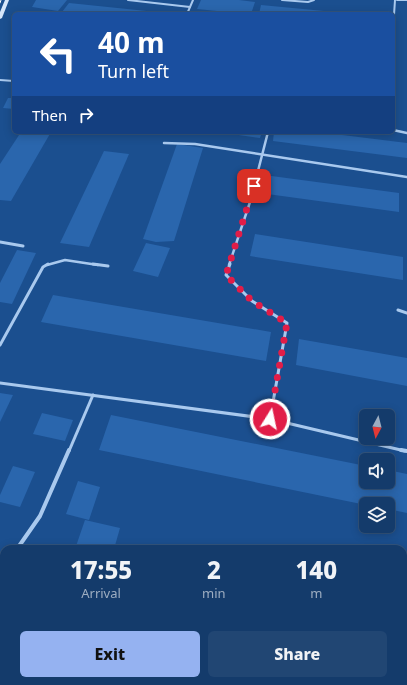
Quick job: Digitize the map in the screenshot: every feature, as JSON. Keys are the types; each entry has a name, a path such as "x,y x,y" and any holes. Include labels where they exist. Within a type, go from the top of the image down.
{"main road":[{"path":"0,18 7,0"}],"street":[{"path":"0,242 23,246"}],"lane":[{"path":"128,0 190,7"},
{"path":"187,12 193,0"},
{"path":"282,0 308,2 314,0"},
{"path":"395,12 396,0 407,0 407,5"},
{"path":"0,80 12,81"},
{"path":"395,130 407,133"},
{"path":"268,134 250,202 226,275 252,301 287,323 270,419"},
{"path":"164,143 195,144 262,156 407,177"},
{"path":"0,345 43,267 50,261 58,259 108,266"},
{"path":"398,310 407,313"},
{"path":"0,383 270,419 407,451"},
{"path":"20,545 40,516 93,395"}],"building":[{"path":"36,0 67,0 58,11 32,7"},
{"path":"201,0 239,0 255,2 252,12 227,12 197,9"},
{"path":"69,3 156,12 62,12"},
{"path":"261,5 334,12 259,12"},
{"path":"395,86 396,86 395,99"},
{"path":"8,98 12,98 12,109 3,108"},
{"path":"20,134 50,134 11,201 0,200 0,164"},
{"path":"232,134 261,134 260,138"},
{"path":"274,134 334,134 407,143 407,158 273,141"},
{"path":"177,144 203,148 174,241 156,242 143,239"},
{"path":"104,151 129,154 89,247 60,243"},
{"path":"264,175 399,193 399,212 260,193"},
{"path":"255,234 403,257 403,280 250,256"},
{"path":"146,243 170,248 158,277 133,271"},
{"path":"17,250 36,253 12,304 0,302 0,283"},
{"path":"53,295 271,332 266,361 41,322"},
{"path":"299,339 407,358 407,386 296,365"},
{"path":"0,393 13,395 0,422"},
{"path":"42,413 73,420 65,441 33,434"},
{"path":"111,415 359,465 359,489 395,489 395,471 407,474 407,513 395,510 395,497 359,497 359,504 99,450"},
{"path":"13,466 35,472 20,507 0,502 0,495"},
{"path":"78,481 100,487 89,520 66,514"},
{"path":"85,520 120,528 115,545 76,545"}],"route":[{"path":"254,186 226,275 252,301 287,323 270,419"}]}
